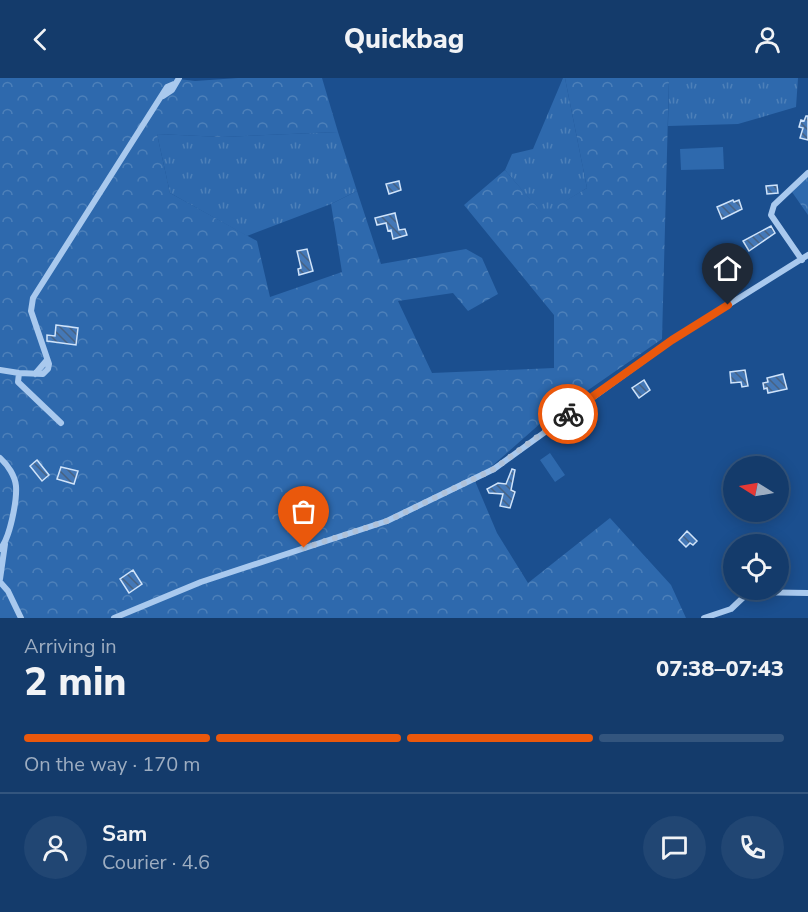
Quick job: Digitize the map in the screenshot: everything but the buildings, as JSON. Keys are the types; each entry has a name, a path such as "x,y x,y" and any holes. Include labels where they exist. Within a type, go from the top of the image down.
{"street":[{"path":"0,370 43,374 48,369 31,311 33,298 135,136 163,96 172,90 179,78"},
{"path":"802,260 771,214 774,205 808,173"},
{"path":"114,618 201,582 387,521 494,469 672,340 808,255"},
{"path":"18,373 18,382 61,423"},
{"path":"0,458 8,465 16,485 10,529 2,546 0,580 21,618"},
{"path":"704,618 730,609 749,592 808,593"}],"green space":[{"path":"0,78 171,78 195,81 238,78 322,78 338,132 222,137 157,134 170,193 257,241 270,297 342,272 331,204 357,191 381,264 466,249 482,258 498,294 468,311 453,293 398,301 432,373 554,368 554,315 464,205 505,170 543,214 587,188 565,78 669,78 662,339 542,422 475,481 497,533 528,583 610,518 671,585 686,618 0,618"},
{"path":"563,78 565,78 587,188 543,215 505,170 512,154 533,149"},
{"path":"669,78 798,78 796,107 738,124 668,126"},
{"path":"338,132 357,191 331,204 247,236 170,193 157,134 222,137"},
{"path":"723,147 724,169 681,170 680,149"},
{"path":"808,176 808,215 792,192"},
{"path":"550,453 565,475 555,482 540,460"}],"way so far":[{"path":"304,548 387,521 494,469 568,414"}],"route":[{"path":"568,414 672,340 728,305"}]}
